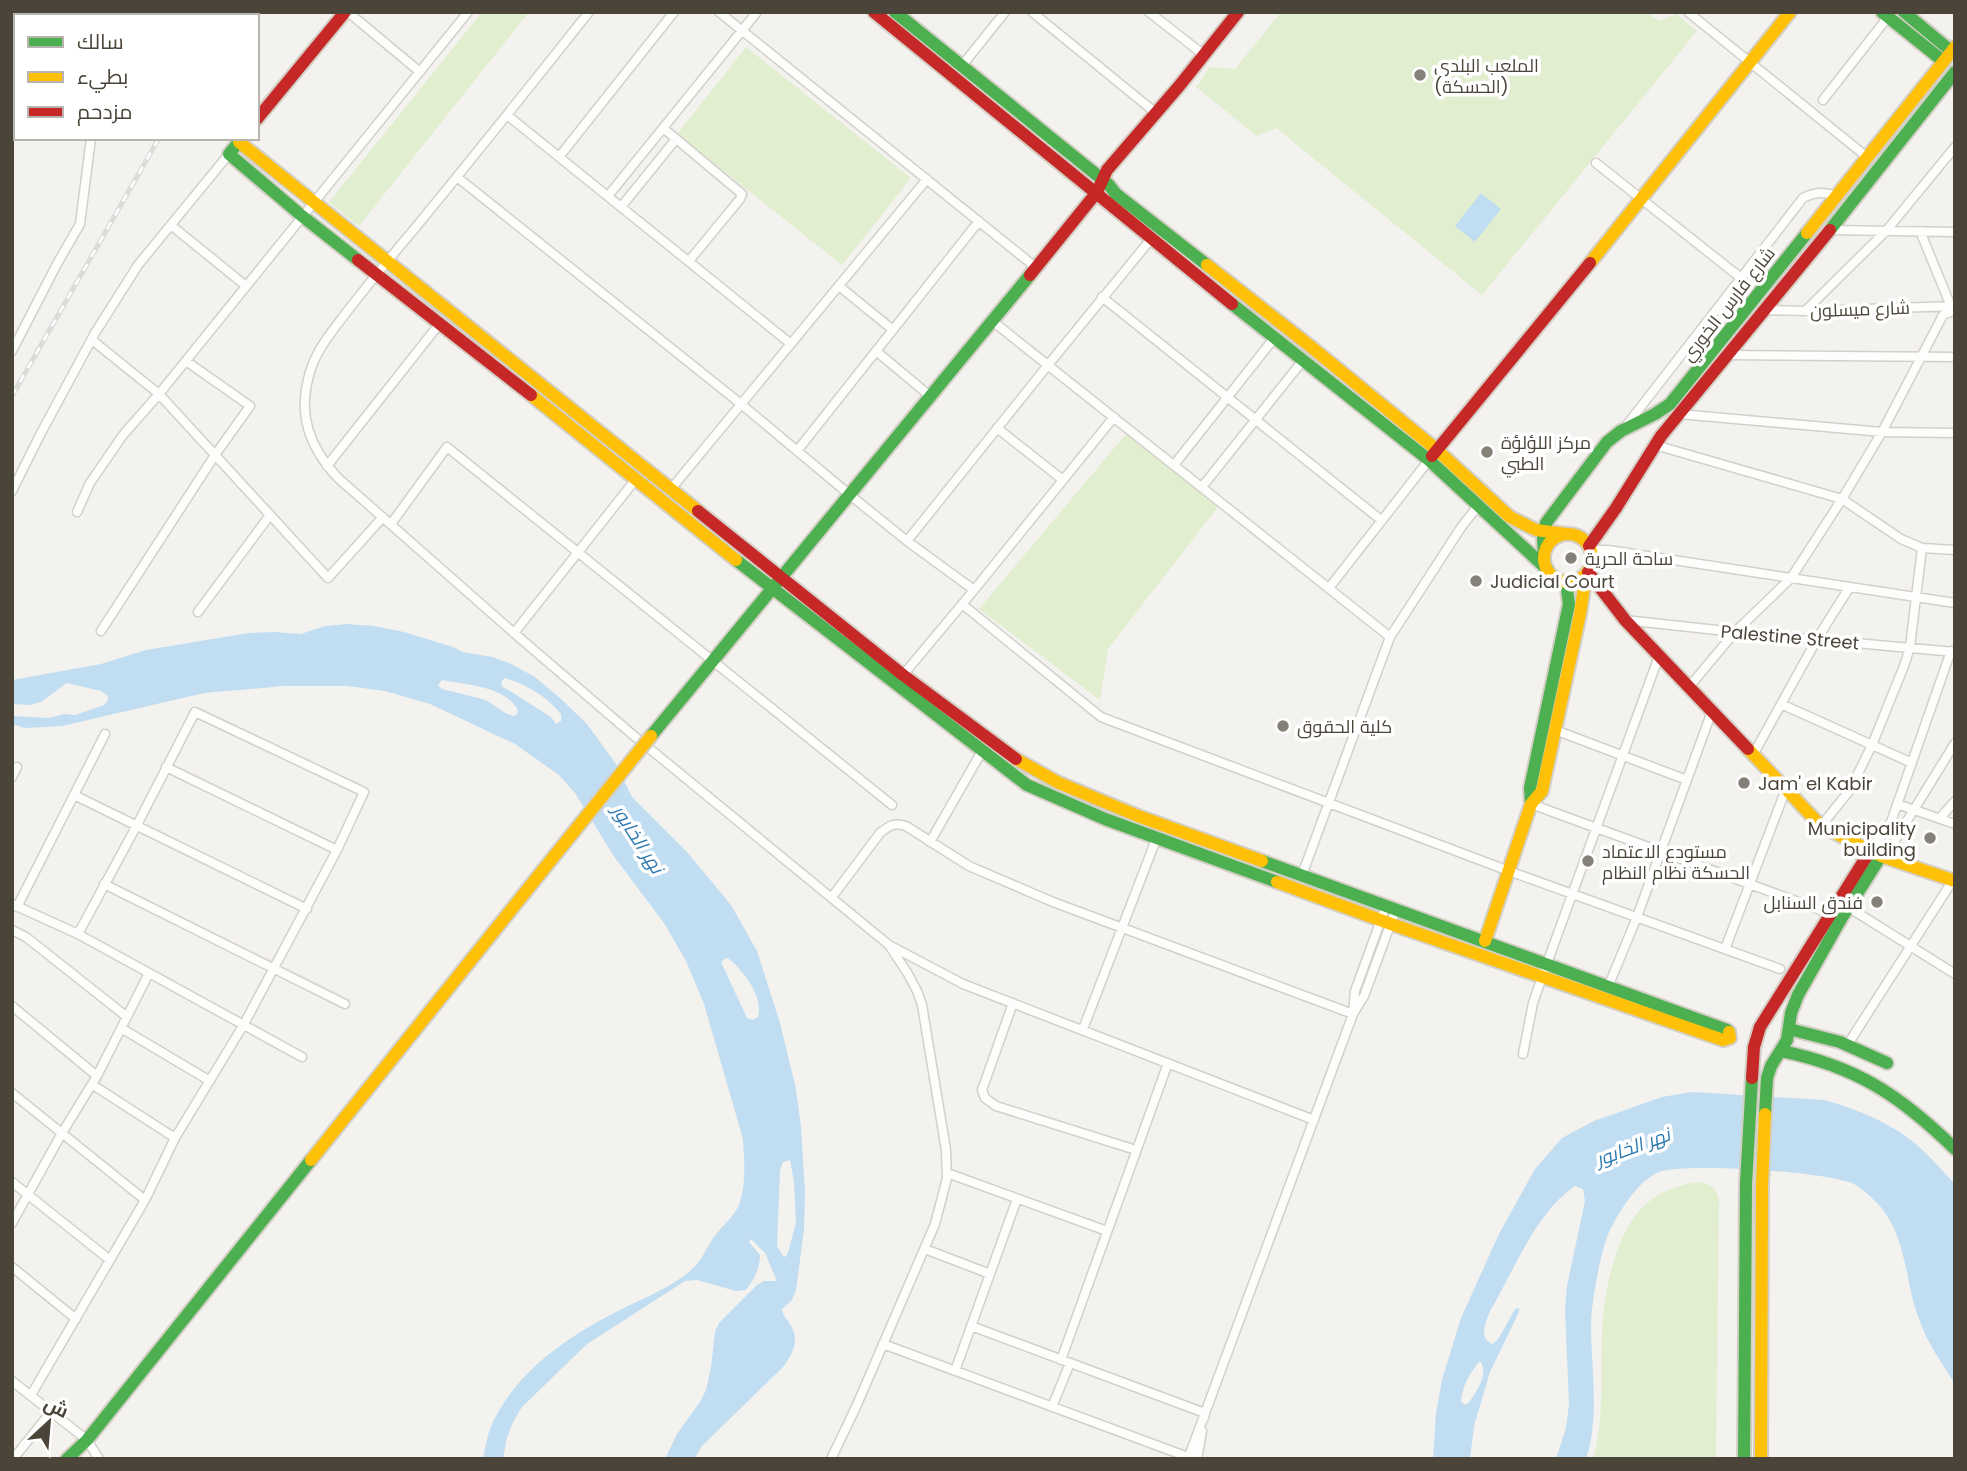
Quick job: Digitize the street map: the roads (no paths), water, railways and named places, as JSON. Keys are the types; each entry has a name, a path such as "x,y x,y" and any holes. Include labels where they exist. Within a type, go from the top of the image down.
{"street":[{"path":"259,118 346,12 420,72"},
{"path":"77,512 90,483 122,435 186,361 468,12"},
{"path":"589,12 324,342 310,370 305,399 307,428 327,466 514,633 681,775 889,945 944,976 1314,1119"},
{"path":"559,157 674,12"},
{"path":"719,12 1034,266"},
{"path":"608,196 757,12"},
{"path":"874,12 958,71 1099,185 1151,239 1510,517 1529,529 1579,536 1590,548 1592,560 1587,573 1542,791 1531,804"},
{"path":"895,12 958,71"},
{"path":"958,71 1005,12"},
{"path":"1032,12 1156,113"},
{"path":"1149,12 1204,55"},
{"path":"66,1459 75,1450 81,1449 542,870 850,495 1099,185 1107,170 1238,12"},
{"path":"1688,12 1867,157"},
{"path":"1329,588 1790,12"},
{"path":"1904,12 1950,53"},
{"path":"1823,100 1885,15 1950,53"},
{"name":"شارع فارس الخوري","path":"1545,563 1544,533 1549,518 1607,442 1670,404 1950,53"},
{"path":"1590,548 1679,414 1955,72"},
{"path":"507,115 791,344"},
{"path":"663,128 742,194 689,261"},
{"path":"621,207 676,139"},
{"path":"12,351 80,224 91,140"},
{"path":"12,491 92,340 138,265 240,140 782,578 899,679 982,751 1027,785 1105,819 1386,922 1723,1040 1730,1038 1727,1030 1138,816 1059,783 1022,763 1003,751 899,679 772,590 440,323 302,216 229,154"},
{"path":"1805,311 1886,231 1955,147"},
{"path":"1596,163 1741,278"},
{"path":"457,177 741,404 907,541 974,590"},
{"path":"671,489 927,179"},
{"path":"1099,185 1116,194 1310,346 1433,455 1478,506 1545,563 1555,578 1566,582 1577,580 1587,573"},
{"path":"1623,430 1803,198 1821,192 1836,196"},
{"path":"797,451 979,221"},
{"path":"172,226 246,286"},
{"path":"1830,230 1955,232"},
{"path":"1689,687 1735,632 1791,578 1882,432 1943,316 1953,306 1920,231"},
{"path":"907,541 1151,239"},
{"path":"839,286 892,330"},
{"path":"1102,298 1381,520"},
{"name":"شارع ميسلون","path":"1765,310 1953,306"},
{"path":"991,320 1390,637"},
{"path":"327,466 440,323"},
{"path":"1174,465 1275,337"},
{"path":"92,340 159,394 328,578 383,517"},
{"path":"876,351 930,396"},
{"path":"1727,355 1955,357"},
{"path":"1202,487 1304,359"},
{"path":"101,631 215,455 250,406 186,361"},
{"path":"1679,414 1882,432 1955,433"},
{"path":"899,679 1114,417"},
{"path":"997,428 1063,480"},
{"path":"1656,445 1842,499 1901,539 1922,548 1955,551"},
{"path":"391,524 447,447 892,805"},
{"path":"514,633 636,480"},
{"path":"1302,875 1390,637 1462,526 1478,506"},
{"path":"198,612 271,515"},
{"path":"1510,517 1531,522 1549,518"},
{"path":"1545,563 1546,549 1550,541 1566,534"},
{"path":"1590,548 1955,603"},
{"path":"1821,826 1850,790 1872,745 1910,648 1922,548"},
{"path":"1587,573 1625,620 1821,826 1876,853 1954,881 1848,1044"},
{"path":"1485,941 1531,804 1530,788 1569,604 1566,582"},
{"path":"1753,755 1817,639 1849,588"},
{"path":"962,604 1101,717 1509,871 1780,969"},
{"name":"Palestine Street","path":"1625,620 1953,651"},
{"path":"1761,1459 1762,1185 1766,1086 1771,1066 1787,1040 1791,1013 1798,995 1891,822 1953,651"},
{"path":"1522,1054 1533,1003 1542,977 1660,656"},
{"path":"1781,704 1912,763"},
{"path":"1608,986 1637,918 1712,711"},
{"path":"31,1395 145,1200 175,1138 244,1024 307,909 364,792 195,712 78,934"},
{"path":"1555,730 1687,780"},
{"path":"105,734 15,906 78,934 302,1058"},
{"path":"1744,1459 1746,1184 1754,1047 1760,1027 1840,913 1876,853 1894,842 1955,743"},
{"path":"930,842 982,751"},
{"path":"12,776 18,767"},
{"path":"166,767 337,850"},
{"path":"1725,949 1786,789"},
{"path":"74,795 307,909"},
{"path":"1940,818 1955,801"},
{"path":"1531,804 1840,913 1911,946 1955,974"},
{"path":"1897,804 1955,824"},
{"path":"832,897 880,833 897,823 980,871 1053,902 1353,1013"},
{"path":"1083,1029 1157,836"},
{"path":"104,884 345,1004"},
{"path":"883,1344 1191,1458 1205,1413 1353,1013 1355,991 1391,908"},
{"path":"12,930 26,937 127,1017"},
{"path":"831,1459 925,1249 939,1211 947,1173 946,1150 922,1005 908,974 889,945"},
{"path":"12,1223 62,1133 95,1081 149,973"},
{"path":"1013,1003 982,1090 985,1098 996,1106 1136,1150"},
{"path":"12,1006 95,1081 175,1138"},
{"path":"121,1028 209,1081"},
{"path":"1789,1029 1848,1044 1887,1063"},
{"path":"1781,1051 1828,1062 1878,1086 1913,1109 1955,1149"},
{"path":"1052,1407 1107,1231 1168,1063"},
{"path":"12,1093 145,1200"},
{"path":"947,1173 1107,1231"},
{"path":"12,1182 110,1260"},
{"path":"955,1371 1017,1199"},
{"path":"1746,1214 1762,1214"},
{"path":"925,1249 990,1273"},
{"path":"12,1267 75,1319"},
{"path":"971,1326 1205,1413"},
{"path":"12,1381 51,1412 81,1449 99,1459"},
{"path":"13,1459 51,1412"}],"water":[{"path":"1481,193 1501,209 1475,242 1455,226"},
{"name":"نهر الخابور","path":"325,626 374,626 404,632 462,652 492,657 535,677 587,724 616,764 632,797 687,852 731,905 757,951 780,1023 796,1089 801,1127 805,1192 804,1230 796,1290 792,1300 782,1309 793,1330 795,1341 790,1357 783,1367 702,1446 694,1459 665,1459 677,1434 706,1390 715,1332 719,1323 757,1285 764,1281 777,1281 765,1253 751,1239 749,1242 760,1255 760,1260 754,1279 745,1290 736,1291 697,1280 685,1281 587,1344 522,1407 507,1437 503,1459 483,1459 493,1423 506,1399 520,1382 571,1338 665,1288 691,1271 736,1210 744,1184 743,1139 704,1004 686,961 664,923 613,855 575,793 559,775 515,744 430,704 385,691 347,686 284,686 204,693 62,726 25,728 12,724 12,716 49,718 64,714 75,715 104,705 108,696 101,691 67,683 41,702 30,705 12,704 12,680 101,664 146,650 249,633 301,634","holes":["505,678 536,692 561,714 561,721 556,724 551,717 502,686 501,682","442,680 495,691 512,702 518,710 517,714 507,714 486,700 442,689 438,685","729,959 741,970 755,993 758,1017 753,1020 747,1018 721,962","790,1160 796,1222 785,1257 777,1246 780,1170 783,1162"]},
{"name":"نهر الخابور","path":"1692,1092 1824,1100 1884,1123 1927,1154 1955,1184 1955,1384 1922,1328 1895,1232 1879,1205 1861,1188 1840,1180 1789,1172 1726,1168 1674,1169 1651,1176 1635,1191 1607,1237 1592,1310 1594,1413 1586,1459 1556,1459 1566,1428 1569,1404 1565,1310 1567,1286 1585,1201 1583,1189 1575,1186 1548,1211 1537,1227 1490,1311 1484,1334 1488,1342 1493,1344 1515,1309 1519,1308 1490,1372 1474,1426 1470,1459 1433,1459 1436,1413 1442,1380 1461,1318 1499,1234 1535,1169 1562,1138 1594,1121 1662,1097","holes":["1480,1361 1483,1366 1481,1382 1469,1403 1464,1405 1461,1401 1467,1380"]}],"railway":[{"path":"12,396 158,140"}],"place":[{"name":"الملعب البلدي (الحسكة)","path":"1420,75"},
{"name":"مركز اللؤلؤة الطبي","path":"1487,452"},
{"name":"ساحة الحرية","path":"1571,558"},
{"name":"Judicial Court","path":"1476,581"},
{"name":"كلية الحقوق","path":"1283,726"},
{"name":"Jam' el Kabir","path":"1744,783"},
{"name":"Municipality building","path":"1930,838"},
{"name":"مستودع الاعتماد الحسكة نظام النظام","path":"1588,861"},
{"name":"فندق السنابل","path":"1877,902"}]}
